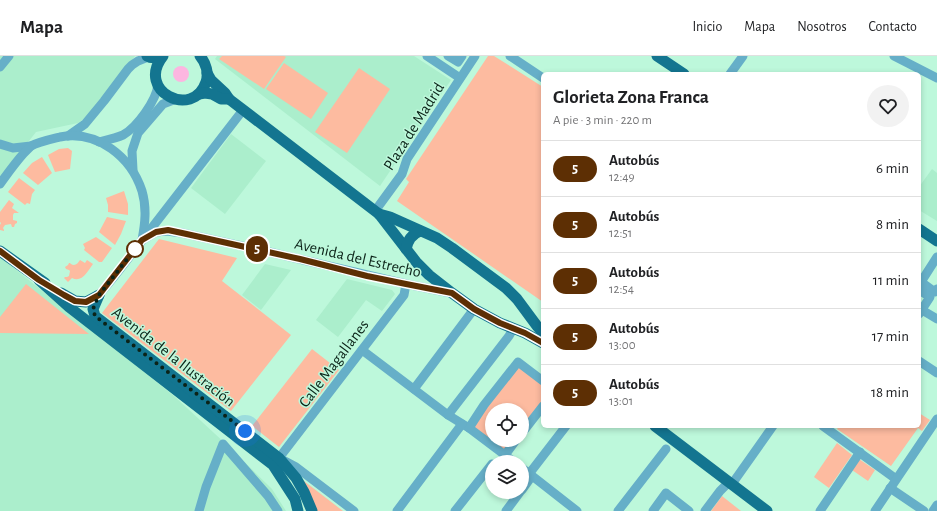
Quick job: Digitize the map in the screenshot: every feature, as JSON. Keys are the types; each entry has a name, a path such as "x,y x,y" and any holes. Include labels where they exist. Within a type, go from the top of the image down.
{"main road":[{"path":"148,56 159,58 163,56"},
{"path":"163,56 157,65 156,76 158,85 162,92 167,96 183,100 205,93 229,99"},
{"path":"657,56 681,72"},
{"path":"199,94 205,84 204,62"},
{"path":"204,62 211,80 225,93 229,99 377,212 417,263 429,275 474,309 541,342"},
{"path":"377,212 437,238 452,248 506,288 526,310 541,331"},
{"path":"921,230 937,240"},
{"path":"406,249 410,238 420,231"},
{"path":"0,251 39,280 75,301 86,302 99,295"},
{"name":"Avenida de la Ilustración","path":"39,280 69,307 273,465 295,500 298,511"},
{"name":"Avenida de la Ilustración","path":"99,295 93,309 95,316 292,467 312,511"},
{"path":"513,329 522,320 526,310"},
{"path":"658,428 762,509"}],"street":[{"path":"0,67 8,56"},
{"path":"68,136 85,124 132,64 148,56"},
{"path":"426,56 460,78"},
{"path":"448,56 458,62 462,56"},
{"name":"Plaza de Madrid","path":"377,212 402,174 407,159 475,56"},
{"path":"510,56 541,77"},
{"path":"731,72 743,56"},
{"path":"894,56 937,78"},
{"path":"99,142 123,135 132,128 148,109 157,92 158,85"},
{"path":"142,240 146,221 145,205 142,192 133,170 132,152 138,133 163,104 176,99"},
{"path":"99,295 243,110"},
{"path":"0,144 13,148 31,146 49,139 68,136 81,136 109,147 133,170"},
{"path":"0,184 14,163 31,146"},
{"path":"145,205 148,212 151,214 157,215 165,211"},
{"name":"Avenida del Estrecho","path":"142,240 156,232 168,230 279,254 367,276 452,293"},
{"path":"937,257 921,282 935,292 937,289"},
{"name":"Calle Magallanes","path":"279,458 404,295 406,284"},
{"path":"921,291 930,297 921,310"},
{"path":"414,389 474,309"},
{"path":"921,312 937,320"},
{"path":"448,415 513,329"},
{"path":"362,350 448,415 466,426 503,454 510,447"},
{"path":"397,511 518,362 541,380"},
{"path":"921,362 937,373"},
{"path":"529,424 541,409"},
{"path":"875,511 937,419"},
{"path":"529,472 564,428"},
{"path":"705,511 720,491 730,483 771,428"},
{"path":"827,428 896,479"},
{"path":"199,511 222,444 268,496 278,511"},
{"path":"618,511 666,449"},
{"path":"820,511 860,452"},
{"path":"282,479 283,470 292,467 354,511"},
{"path":"455,511 485,473"},
{"path":"529,474 577,511"},
{"path":"890,488 924,511"},
{"path":"652,511 666,493 689,511"},
{"path":"506,511 515,499"},
{"path":"295,500 299,503 303,511"},
{"path":"933,511 937,505"}],"shaded area":[{"path":"0,56 135,56 92,113 78,123 36,132 0,178"},
{"path":"217,56 414,56 451,80 380,186 215,59"},
{"path":"222,56 286,57 264,89 219,59"},
{"path":"488,56 494,56 541,86 541,301 397,201 409,182 406,179"},
{"path":"284,63 328,93 311,119 266,89"},
{"path":"181,66 187,68 189,74 187,80 181,82 175,80 173,74 175,68"},
{"path":"359,68 390,89 347,153 315,132"},
{"path":"231,134 266,161 225,214 191,188"},
{"path":"68,148 72,151 70,169 55,172 48,155 59,149"},
{"path":"42,157 52,173 38,185 23,173 32,163"},
{"path":"932,169 937,173 937,221 921,211 921,184"},
{"path":"19,178 35,190 32,194 30,204 27,203 25,205 8,192"},
{"path":"124,191 128,204 128,215 108,212 106,198"},
{"path":"9,200 14,204 12,208 19,213 14,213 13,215 13,220 17,221 14,227 12,227 11,224 5,225 3,228 4,231 0,230 0,212"},
{"path":"107,217 126,221 115,245 99,232"},
{"path":"96,237 112,248 102,262 99,262 84,250 85,248 83,244"},
{"path":"159,239 237,258 222,281 291,335 231,411 102,313"},
{"path":"0,257 174,396 272,489 286,511 0,511"},
{"path":"80,260 85,263 87,260 93,264 82,278 72,278 68,282 64,278 69,276 70,271 65,267 69,263 75,265"},
{"path":"265,264 291,270 261,310 242,295"},
{"path":"347,279 392,290 395,294 382,311 366,300 338,337 316,320"},
{"path":"26,284 89,334 0,333 0,317"},
{"path":"312,349 339,370 279,447 252,426"},
{"path":"518,364 541,382 541,405 529,420 529,403 488,403"},
{"path":"485,407 485,437 470,426"},
{"path":"921,414 930,420 922,431 918,428 921,428"},
{"path":"838,428 918,428 891,466 837,429"},
{"path":"837,443 852,455 829,488 814,477"},
{"path":"497,447 508,447 504,452"},
{"path":"859,459 875,470 868,481 852,470"},
{"path":"300,478 343,511 317,511"},
{"path":"722,496 741,511 711,511"}],"bus line":[{"name":"5","path":"0,251 39,280 64,295 75,301 86,302 99,295 142,240 156,232 168,230 300,259 367,276 452,293 474,309 500,323 525,333 541,342"}],"route":[{"path":"135,249 99,295 93,309 95,316 245,431"}]}
